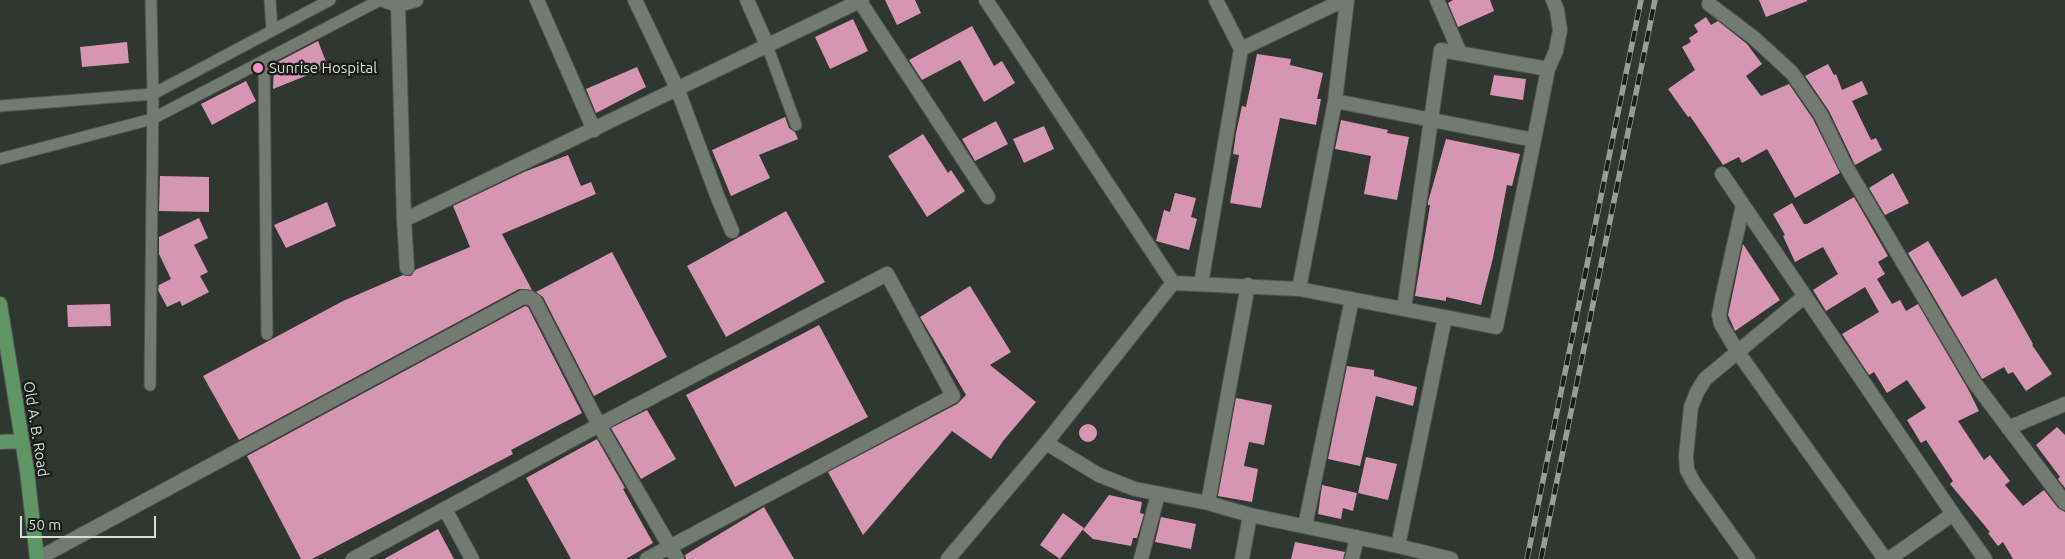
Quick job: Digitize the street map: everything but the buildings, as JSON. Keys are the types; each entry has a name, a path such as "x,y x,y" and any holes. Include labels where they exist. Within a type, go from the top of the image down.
{"main road":[{"name":"Old A. B. Road","path":"0,304 22,441 37,559"},
{"path":"0,442 22,441"}],"street":[{"path":"382,0 398,5 416,0"},
{"path":"536,0 594,130"},
{"path":"635,0 677,88 732,231"},
{"path":"747,0 767,45"},
{"path":"404,220 594,130 860,0 988,197"},
{"path":"986,0 1173,283"},
{"path":"1201,284 1240,49 1216,0"},
{"path":"1437,0 1460,53"},
{"path":"1173,283 1248,285 1299,289 1496,327 1548,69 1556,51 1560,30 1557,10 1553,0"},
{"path":"1240,49 1339,1 1335,101 1299,289"},
{"path":"1709,4 1754,38 1792,74 1821,115 1844,163 1974,382 2065,503"},
{"path":"398,5 407,268"},
{"path":"1404,309 1441,50 1548,69"},
{"path":"1335,101 1534,140"},
{"path":"1722,174 1985,559"},
{"path":"1743,205 1719,315 1721,324 1737,351 1885,559"},
{"path":"353,559 599,424 887,274 953,396 647,559"},
{"path":"948,559 1046,442 1173,283"},
{"path":"1208,503 1248,285"},
{"path":"1748,559 1694,483 1687,470 1686,456 1692,407 1697,392 1705,379 1805,296"},
{"path":"37,559 524,297 535,301 599,424 677,559"},
{"path":"1306,526 1352,299"},
{"path":"1398,546 1445,317"},
{"path":"2008,428 2065,404"},
{"path":"1046,442 1098,475 1135,489 1208,503 1250,515 1451,559"},
{"path":"1141,559 1158,494"},
{"path":"445,509 472,559"},
{"path":"1889,559 1953,514"},
{"path":"1242,559 1250,515"},
{"path":"1352,559 1357,537"}],"lane":[{"path":"150,385 153,94 151,0"},
{"path":"270,0 272,30"},
{"path":"0,106 153,94 330,0"},
{"path":"0,159 152,120 382,0"},
{"path":"767,45 796,125"},
{"path":"264,61 267,334"}],"railway":[{"path":"1527,559 1641,0"},
{"path":"1541,559 1655,0"}],"place":[{"name":"Sunrise Hospital","path":"258,68"}]}
